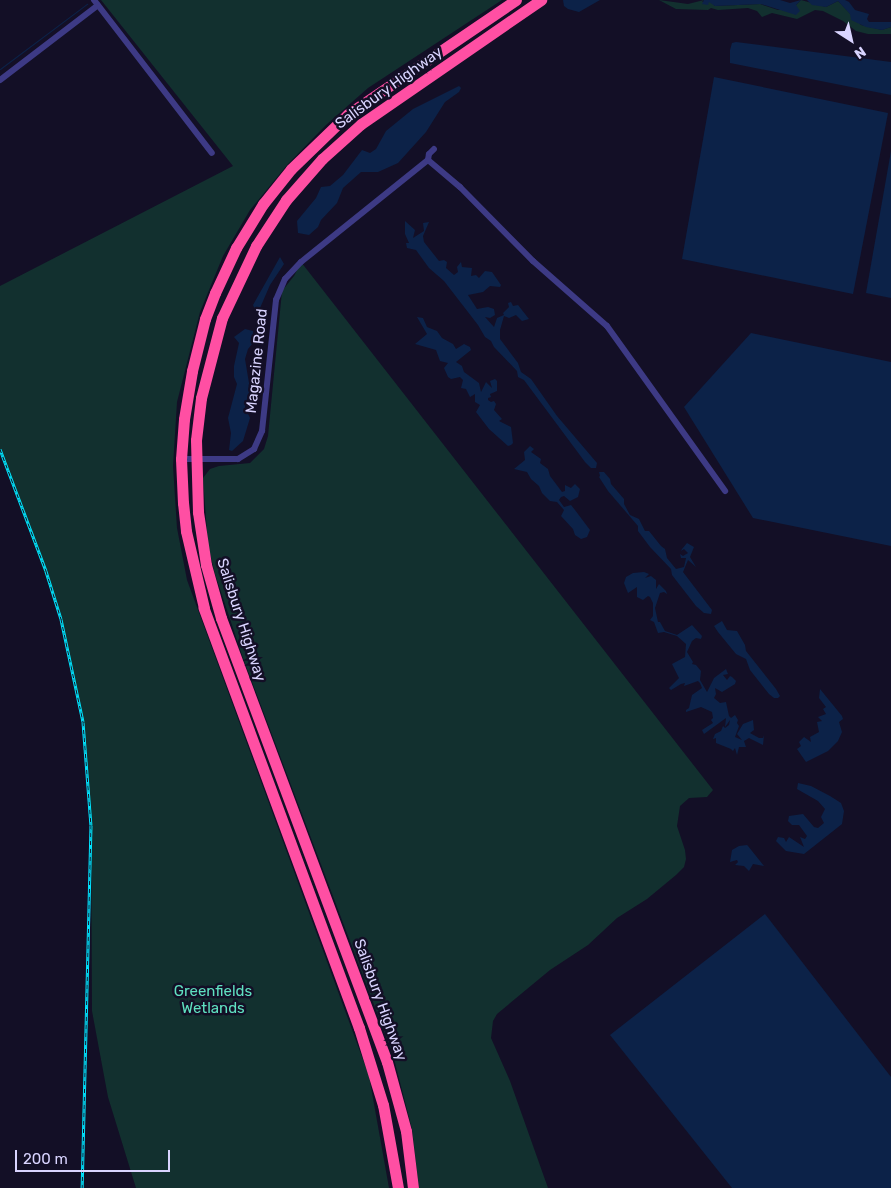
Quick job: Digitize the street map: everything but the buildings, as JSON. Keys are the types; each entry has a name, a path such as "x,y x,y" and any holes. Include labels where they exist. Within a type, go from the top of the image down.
{"highway":[{"name":"Salisbury Highway","path":"398,1188 383,1105 360,1028 204,608 186,532 181,459 185,410 205,319 224,270 263,204 291,169 348,114 516,0"},
{"name":"Salisbury Highway","path":"413,1188 406,1131 387,1062 221,618 206,565 198,512 195,459 201,398 222,318 256,246 286,200 322,159 362,124 541,0"}],"street":[{"path":"0,80 96,2 212,152"},
{"name":"Magazine Road","path":"181,459 238,459 254,449 262,431 276,300 285,279 301,262 428,160 429,154 434,149"},
{"path":"428,160 460,187 533,261 607,326 726,491"}],"green space":[{"name":"Greenfields Wetlands","path":"101,0 502,0 368,88 326,125 287,165 250,210 223,256 200,312 177,402 173,466 177,528 187,580 369,1076 389,1188 136,1188 108,1097 92,1011 91,825 84,728 61,619 0,449 0,286 233,166"},
{"path":"659,0 688,4 704,0 702,2 711,2 715,6 760,4 778,10 796,5 801,0 826,7 838,1 861,25 882,30 891,27 891,34 868,34 856,31 843,21 823,11 815,10 797,19 772,13 762,17 757,11 748,8 718,10 711,8 708,10 676,9"},
{"path":"301,262 713,790 707,797 689,798 680,806 677,826 685,850 686,859 684,867 647,899 617,918 588,945 550,970 497,1014 493,1021 491,1038 510,1081 548,1188 419,1188 412,1129 393,1055 243,658 215,574 208,545 203,478 210,469 219,466 250,463 264,449 268,436 282,291 294,276"}],"water":[{"path":"563,0 600,0 579,12 564,6"},
{"path":"704,0 780,0 790,3 801,0 796,5 800,11 796,15 761,4 715,6 709,2 708,5 702,4"},
{"path":"807,0 845,0 855,10 869,14 867,19 869,22 891,22 891,27 882,30 866,27 851,20 850,14 838,1 826,7 812,5"},
{"path":"732,43 891,62 891,95 730,63"},
{"path":"714,77 888,113 853,294 682,259"},
{"path":"459,86 461,88 459,92 445,102 426,132 398,163 378,172 361,172 343,188 337,203 321,220 318,227 309,235 298,233 297,221 316,198 321,187 330,186 343,175 362,150 370,153 376,149 386,131 413,109"},
{"path":"891,151 891,298 866,293"},
{"path":"405,221 415,230 413,238 424,231 423,223 429,222 423,236 424,242 439,261 444,260 447,262 446,268 454,275 458,272 457,267 461,262 462,267 472,268 471,276 476,275 479,278 485,271 492,272 501,285 500,287 490,286 483,292 468,295 477,309 488,307 494,309 495,315 490,318 485,317 494,327 497,318 504,315 503,313 509,307 508,303 511,302 513,306 518,305 529,319 522,321 516,315 509,318 504,316 500,330 500,339 518,363 521,372 531,379 557,416 597,463 596,468 591,468 585,462 524,380 518,377 517,371 494,347 491,341 485,337 444,281 429,268 416,250 407,248 406,243 409,243 405,234"},
{"path":"280,257 284,264 270,285 260,308 265,313 257,314 253,305"},
{"path":"417,317 423,318 427,327 437,331 442,338 453,344 456,349 464,344 470,347 471,350 456,362 462,366 464,372 479,383 481,392 486,382 492,388 490,381 495,379 497,381 497,391 490,394 491,397 488,400 494,401 496,404 494,410 502,419 499,421 511,427 513,443 511,445 508,446 489,429 476,412 480,405 475,402 475,394 470,397 466,389 461,388 463,380 460,377 451,379 448,377 444,368 448,363 440,361 436,350 415,344 427,334"},
{"path":"245,329 253,331 253,343 248,349 245,359 250,389 245,407 250,418 243,441 232,451 229,450 231,433 228,418 237,384 234,377 234,366 239,343 234,337"},
{"path":"751,333 891,362 891,546 753,518 684,407"},
{"path":"530,446 534,449 531,452 541,459 540,463 548,469 550,476 562,492 565,491 565,485 571,488 575,484 580,489 578,497 570,501 564,496 559,500 564,507 571,505 575,510 590,530 587,537 581,539 575,535 573,529 561,516 564,510 557,502 550,501 542,493 539,486 531,479 527,472 514,469 525,460 524,452"},
{"path":"599,472 604,472 610,479 611,484 624,499 624,504 630,515 639,519 645,531 649,531 665,549 667,558 676,569 684,567 686,558 681,558 680,554 683,556 688,553 684,549 681,551 682,549 687,543 694,547 690,557 696,567 688,560 683,572 712,610 711,614 704,613 696,606 672,575 671,569 650,547 638,531 638,526 608,491 599,477"},
{"path":"644,572 649,574 645,578 651,576 656,580 656,589 659,584 666,591 667,594 664,592 660,593 655,608 658,622 660,622 665,631 677,635 692,625 702,636 701,639 696,638 692,641 687,652 693,662 692,664 696,665 701,671 700,680 707,692 714,678 726,669 728,674 723,675 727,680 730,676 736,681 735,684 722,692 715,688 716,694 714,698 720,703 726,702 729,716 731,718 735,715 738,720 739,726 735,737 742,740 737,734 743,724 753,720 754,730 750,733 759,738 763,738 764,735 763,745 749,738 744,741 746,747 739,747 737,755 735,748 733,751 716,743 716,738 713,739 715,734 721,731 723,726 725,728 729,725 730,720 725,727 726,718 704,734 702,730 713,723 711,720 713,718 712,712 701,707 686,712 692,695 702,688 700,683 698,681 684,686 685,683 671,690 669,688 679,678 672,664 685,657 686,644 677,636 664,632 658,633 654,622 650,620 653,616 653,603 650,597 648,596 643,600 637,597 637,587 628,593 624,583 626,577 633,573"},
{"path":"722,621 727,630 737,631 745,645 746,651 776,689 780,696 778,698 774,698 769,694 750,670 746,659 736,654 718,632 714,626"},
{"path":"820,689 842,716 843,719 839,722 842,732 838,741 828,751 806,762 797,749 801,746 799,742 804,737 811,742 810,737 819,732 817,722 822,721 818,717 826,714 823,709 826,707 819,698"},
{"path":"798,783 811,786 830,796 841,803 844,811 842,824 804,854 786,851 776,841 778,837 784,838 786,842 789,837 804,847 800,837 805,839 807,836 799,825 792,825 788,821 789,816 803,814 814,827 818,828 824,823 821,817 825,809 818,801 797,789"},
{"path":"747,845 764,866 753,864 749,871 744,866 735,865 738,862 737,860 730,862 732,850 739,846"},
{"path":"765,914 891,1077 891,1188 732,1188 610,1035"}],"waterway":[{"path":"0,69 87,4"}],"railway":[{"path":"0,449 46,571 61,619 83,722 91,825 82,1188"}]}
